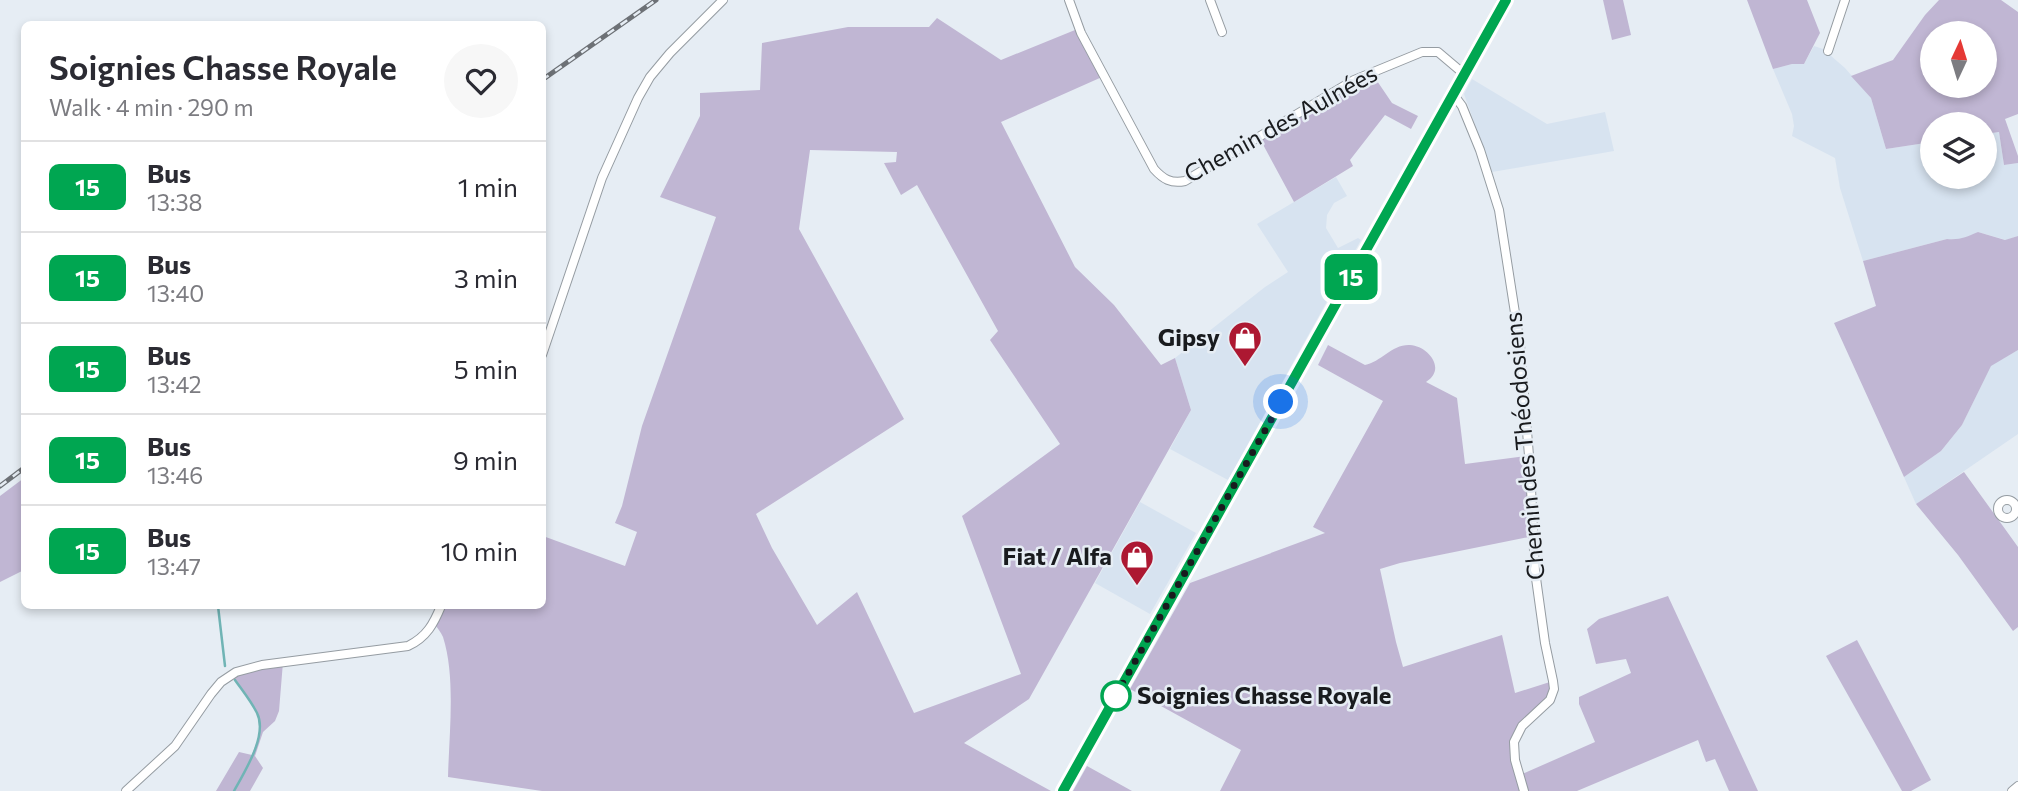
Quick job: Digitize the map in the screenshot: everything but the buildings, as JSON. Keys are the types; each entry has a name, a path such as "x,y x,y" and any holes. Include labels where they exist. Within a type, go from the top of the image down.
{"main road":[{"path":"1063,791 1505,0"}],"street":[{"path":"546,343 602,178 638,97 670,53 723,0"},
{"name":"Chemin des Aulnées","path":"1069,0 1082,33 1154,169 1170,181 1185,181 1354,79 1422,52 1438,52 1464,74"},
{"path":"1210,0 1222,32"},
{"path":"1828,51 1845,0"},
{"name":"Chemin des Théodosiens","path":"1453,94 1462,106 1495,194 1521,359 1535,572 1554,690 1550,700 1522,726 1514,742 1514,760 1524,791"},
{"path":"126,791 175,746 211,694 232,674 262,665 408,646 429,631 440,609"},
{"path":"2012,791 2018,786"}],"shaded area":[{"path":"1603,0 1623,0 1631,35 1612,40"},
{"path":"1747,0 1807,0 1820,33 1804,64 1773,69"},
{"path":"1939,0 2001,0 2018,12 2018,114 2005,119 2018,163 2004,165 1997,132 1997,112 1920,112 1920,144 1886,149 1871,98 1851,76 1893,60 1920,22 1920,98 1997,98 1997,21 1921,21"},
{"path":"937,18 1001,60 1075,30 1102,77 1001,122 1075,267 1114,305 1161,365 1175,358 1191,410 1029,699 964,743 1051,791 542,791 448,777 451,706 447,653 443,637 434,623 440,609 546,609 546,537 625,566 637,532 615,523 622,506 642,426 716,217 660,197 700,116 700,93 760,90 762,43 848,27 929,27","holes":["810,150 897,152 896,162 884,163 901,195 917,185 998,331 990,340 1060,444 962,516 1021,674 914,713 857,592 817,625 772,548 756,514 904,419 799,229"]},
{"path":"1814,46 1823,49 1845,68 1871,98 1886,149 1920,144 1920,189 1997,189 1999,132 2004,165 2018,163 2018,236 2006,240 1978,232 1968,238 1947,239 1863,261 1840,188 1835,158 1792,136 1792,114 1773,69 1804,64"},
{"path":"1371,72 1392,103 1418,116 1411,129 1385,115 1350,160 1353,166 1294,202 1259,137"},
{"path":"1472,79 1547,124 1605,112 1614,151 1492,172 1464,94"},
{"path":"1336,177 1347,196 1334,203 1327,215 1326,228 1338,248 1358,238 1361,240 1228,480 1170,449 1191,410 1175,358 1288,272 1257,224"},
{"path":"1978,232 2005,240 2018,236 2018,350 1991,366 1962,425 1941,451 1904,477 1834,323 1876,306 1863,261 1947,239 1963,238"},
{"path":"1328,345 1365,365 1404,345 1423,349 1435,365 1432,377 1426,382 1457,398 1465,464 1526,456 1529,537 1380,569 1403,667 1502,635 1515,693 1553,681 1554,689 1517,735 1520,775 1595,742 1579,704 1579,697 1631,673 1626,659 1596,664 1587,629 1599,619 1668,596 1758,791 1729,791 1715,759 1706,762 1698,740 1577,791 1220,791 1241,750 1130,689 1190,583 1325,533 1313,527 1383,401 1318,365"},
{"path":"2018,350 2018,434 1916,504 1904,477 1941,451 1962,425 1991,365"},
{"path":"1964,472 2018,547 2018,627 2013,631 1958,555 1916,504"},
{"path":"21,480 21,572 0,582 0,496"},
{"path":"1140,502 1196,533 1150,614 1095,583"},
{"path":"1857,640 1931,780 1911,791 1902,791 1826,656"},
{"path":"283,662 279,711 275,721 263,732 255,756 263,768 250,791 216,791 239,752 252,755 260,733 258,715 232,674"},
{"path":"1087,766 1132,791 1073,791"}],"waterway":[{"path":"218,609 225,666"},
{"path":"234,791 254,753 260,732 257,713 235,680"}],"railway":[{"path":"546,77 656,0"},
{"path":"0,486 21,470"}],"bus line":[{"name":"15","path":"1063,791 1506,0"}],"place":[{"name":"Gipsy","path":"1245,368"},
{"name":"Fiat / Alfa","path":"1137,587"},
{"name":"Soignies Chasse Royale","path":"1116,696"}],"route":[{"path":"1116,696 1110,706 1281,402"}]}
